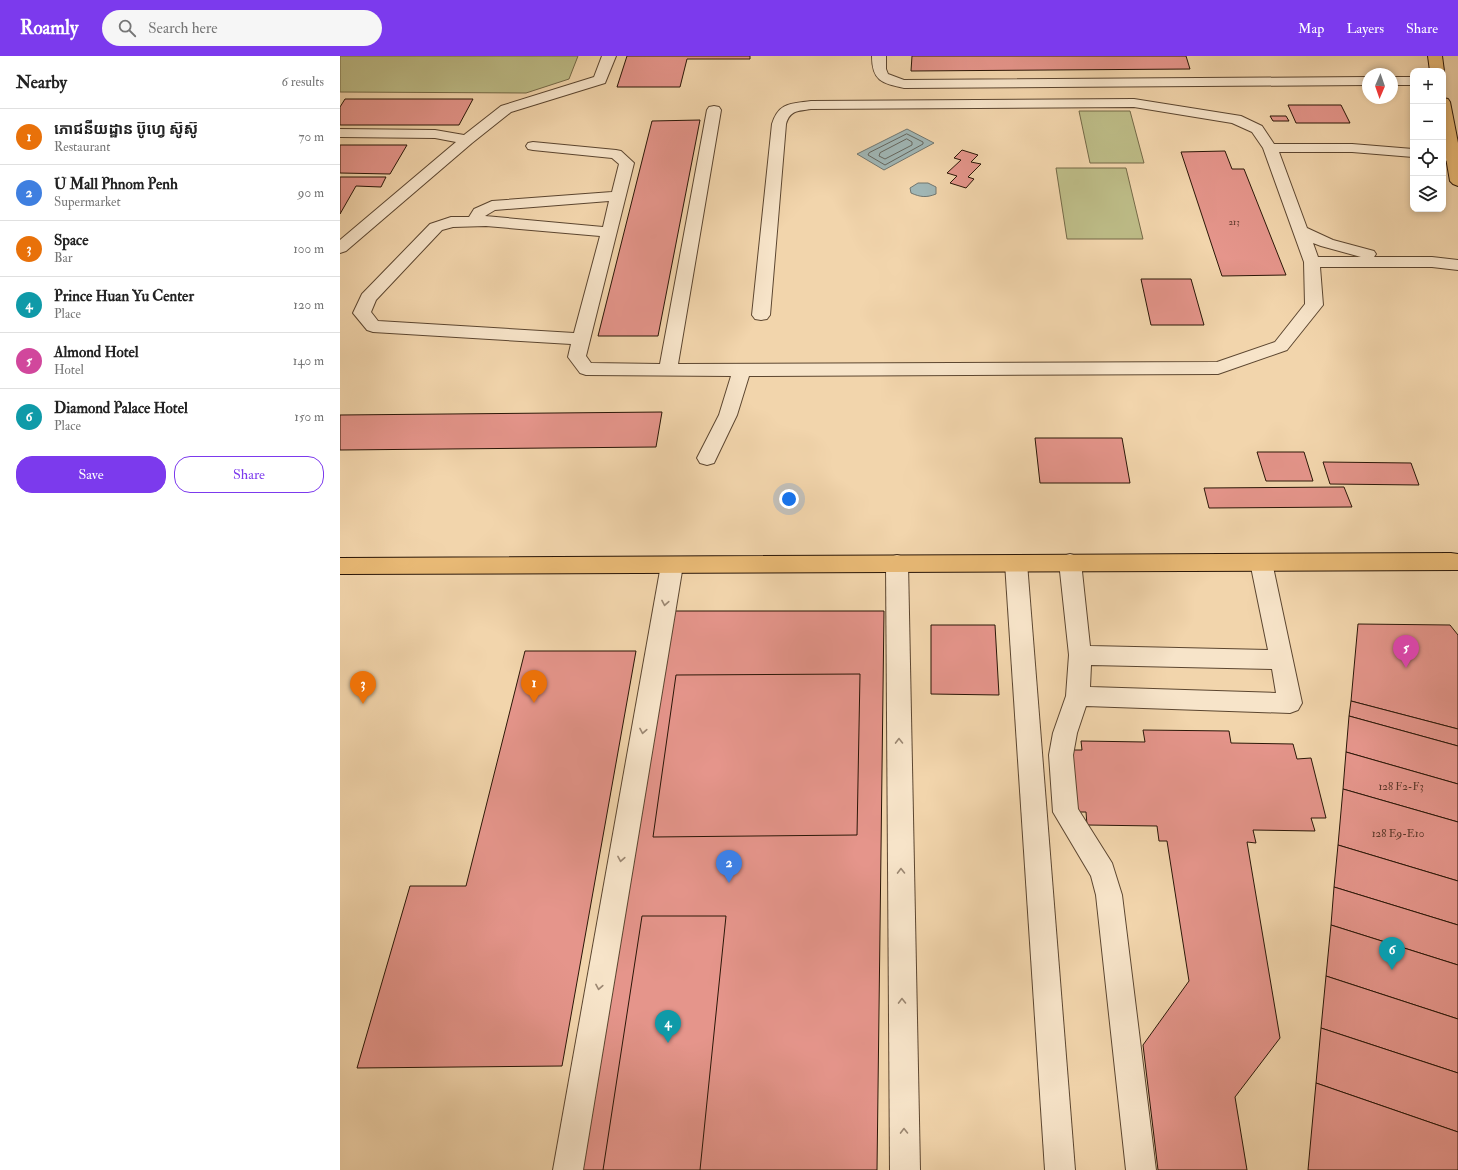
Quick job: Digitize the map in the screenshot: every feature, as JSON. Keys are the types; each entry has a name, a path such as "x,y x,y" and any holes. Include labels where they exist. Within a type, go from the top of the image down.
{"main road":[{"path":"1434,56 1436,68"},
{"path":"1443,104 1448,157 1458,181"},
{"path":"340,566 1070,562 1458,562"}],"street":[{"path":"340,248 466,140 506,109 600,80 609,56"},
{"path":"879,56 878,69 884,78 904,84 1362,81"},
{"path":"1398,81 1410,81"},
{"path":"533,146 616,154 626,163 610,232 577,357 586,369 1218,368 1281,346 1314,305 1312,262 1270,148 1257,129 1236,119 1134,103 811,105 791,108 782,114 779,124 761,315"},
{"path":"668,370 714,110"},
{"path":"340,133 435,134 466,140"},
{"path":"1270,148 1352,148 1410,153"},
{"path":"474,221 480,212 492,206 619,196"},
{"path":"582,339 372,326 362,313 368,298 436,227 451,222 486,220 610,232"},
{"path":"340,227 359,231"},
{"path":"1300,230 1327,243 1361,253 1413,262"},
{"path":"1312,262 1432,262 1458,265"},
{"path":"707,458 728,415 742,369"},
{"path":"1070,562 1080,655 1078,696 1065,733 1061,755 1066,812 1103,872 1110,895 1141,1170"},
{"path":"1078,696 1290,703 1261,562"},
{"path":"897,563 905,1170"},
{"path":"1016,563 1060,1170"},
{"path":"568,1170 672,565"},
{"path":"1080,655 1282,660"}],"shaded area":[{"path":"340,56 578,56 569,79 526,93 340,92"},
{"path":"1079,111 1130,111 1144,163 1090,163"},
{"path":"1056,168 1126,168 1143,239 1067,239"}],"water":[{"path":"907,129 934,143 884,170 857,154"},
{"path":"918,183 928,183 936,187 936,194 923,196 911,193 910,188"}],"building":[{"path":"627,56 750,56 750,59 687,59 680,87 617,87"},
{"path":"912,56 1186,56 1190,69 911,71"},
{"path":"345,99 473,99 459,125 340,125 340,107"},
{"path":"1288,105 1341,105 1350,123 1296,123"},
{"path":"1270,116 1286,116 1289,121 1273,121"},
{"path":"700,120 658,336 598,336 652,121"},
{"path":"340,145 407,145 390,174 340,173"},
{"path":"962,150 978,155 971,162 981,164 968,177 974,179 966,188 950,183 957,176 947,173 961,160 954,158"},
{"path":"1225,151 1232,169 1244,169 1286,275 1222,276 1181,152"},
{"path":"340,177 386,177 381,187 356,186 340,214"},
{"path":"1141,279 1191,279 1204,325 1151,325"},
{"path":"662,412 656,447 340,450 340,415"},
{"path":"1035,438 1122,438 1130,483 1040,483"},
{"path":"1257,452 1304,452 1313,481 1266,481"},
{"path":"1323,462 1411,463 1419,485 1330,484"},
{"path":"1344,487 1352,507 1209,508 1204,488"},
{"path":"667,611 884,611 877,1170 573,1170"},
{"path":"1358,624 1450,625 1458,635 1458,729 1351,701"},
{"path":"931,625 995,625 999,695 931,694"},
{"path":"525,651 636,651 562,1066 357,1068 410,886 466,886"},
{"path":"860,674 857,835 653,837 676,675"},
{"path":"1351,701 1458,729 1458,746 1349,716"},
{"path":"1349,716 1458,746 1458,784 1346,752"},
{"path":"1143,730 1229,731 1231,743 1293,744 1297,759 1311,758 1326,818 1311,818 1315,831 1253,830 1256,843 1247,842 1280,1038 1235,1097 1247,1170 1158,1170 1143,1045 1189,981 1167,841 1159,841 1157,826 1087,825 1086,812 1072,812 1066,750 1082,750 1081,741 1145,742"},
{"path":"1346,752 1458,784 1458,822 1343,789"},
{"path":"1343,789 1458,822 1458,881 1338,845"},
{"path":"1338,845 1458,881 1458,925 1334,887"},
{"path":"1334,887 1458,925 1458,965 1331,925"},
{"path":"642,916 726,916 700,1170 603,1170"},
{"path":"1331,925 1458,965 1458,1019 1326,976"},
{"path":"1326,976 1458,1019 1458,1073 1321,1028"},
{"path":"1321,1028 1458,1073 1458,1132 1316,1083"},
{"path":"1316,1083 1458,1132 1458,1170 1308,1170"}],"place":[{"name":"Almond Hotel","path":"1406,668"},
{"name":"ភោជនីយដ្ឋាន ប៊ូហ្វេ ស៊ូស៊ូ","path":"534,703"},
{"name":"Space","path":"363,704"},
{"name":"U Mall Phnom Penh","path":"729,883"},
{"name":"Diamond Palace Hotel","path":"1392,970"},
{"name":"Prince Huan Yu Center","path":"668,1043"}]}
